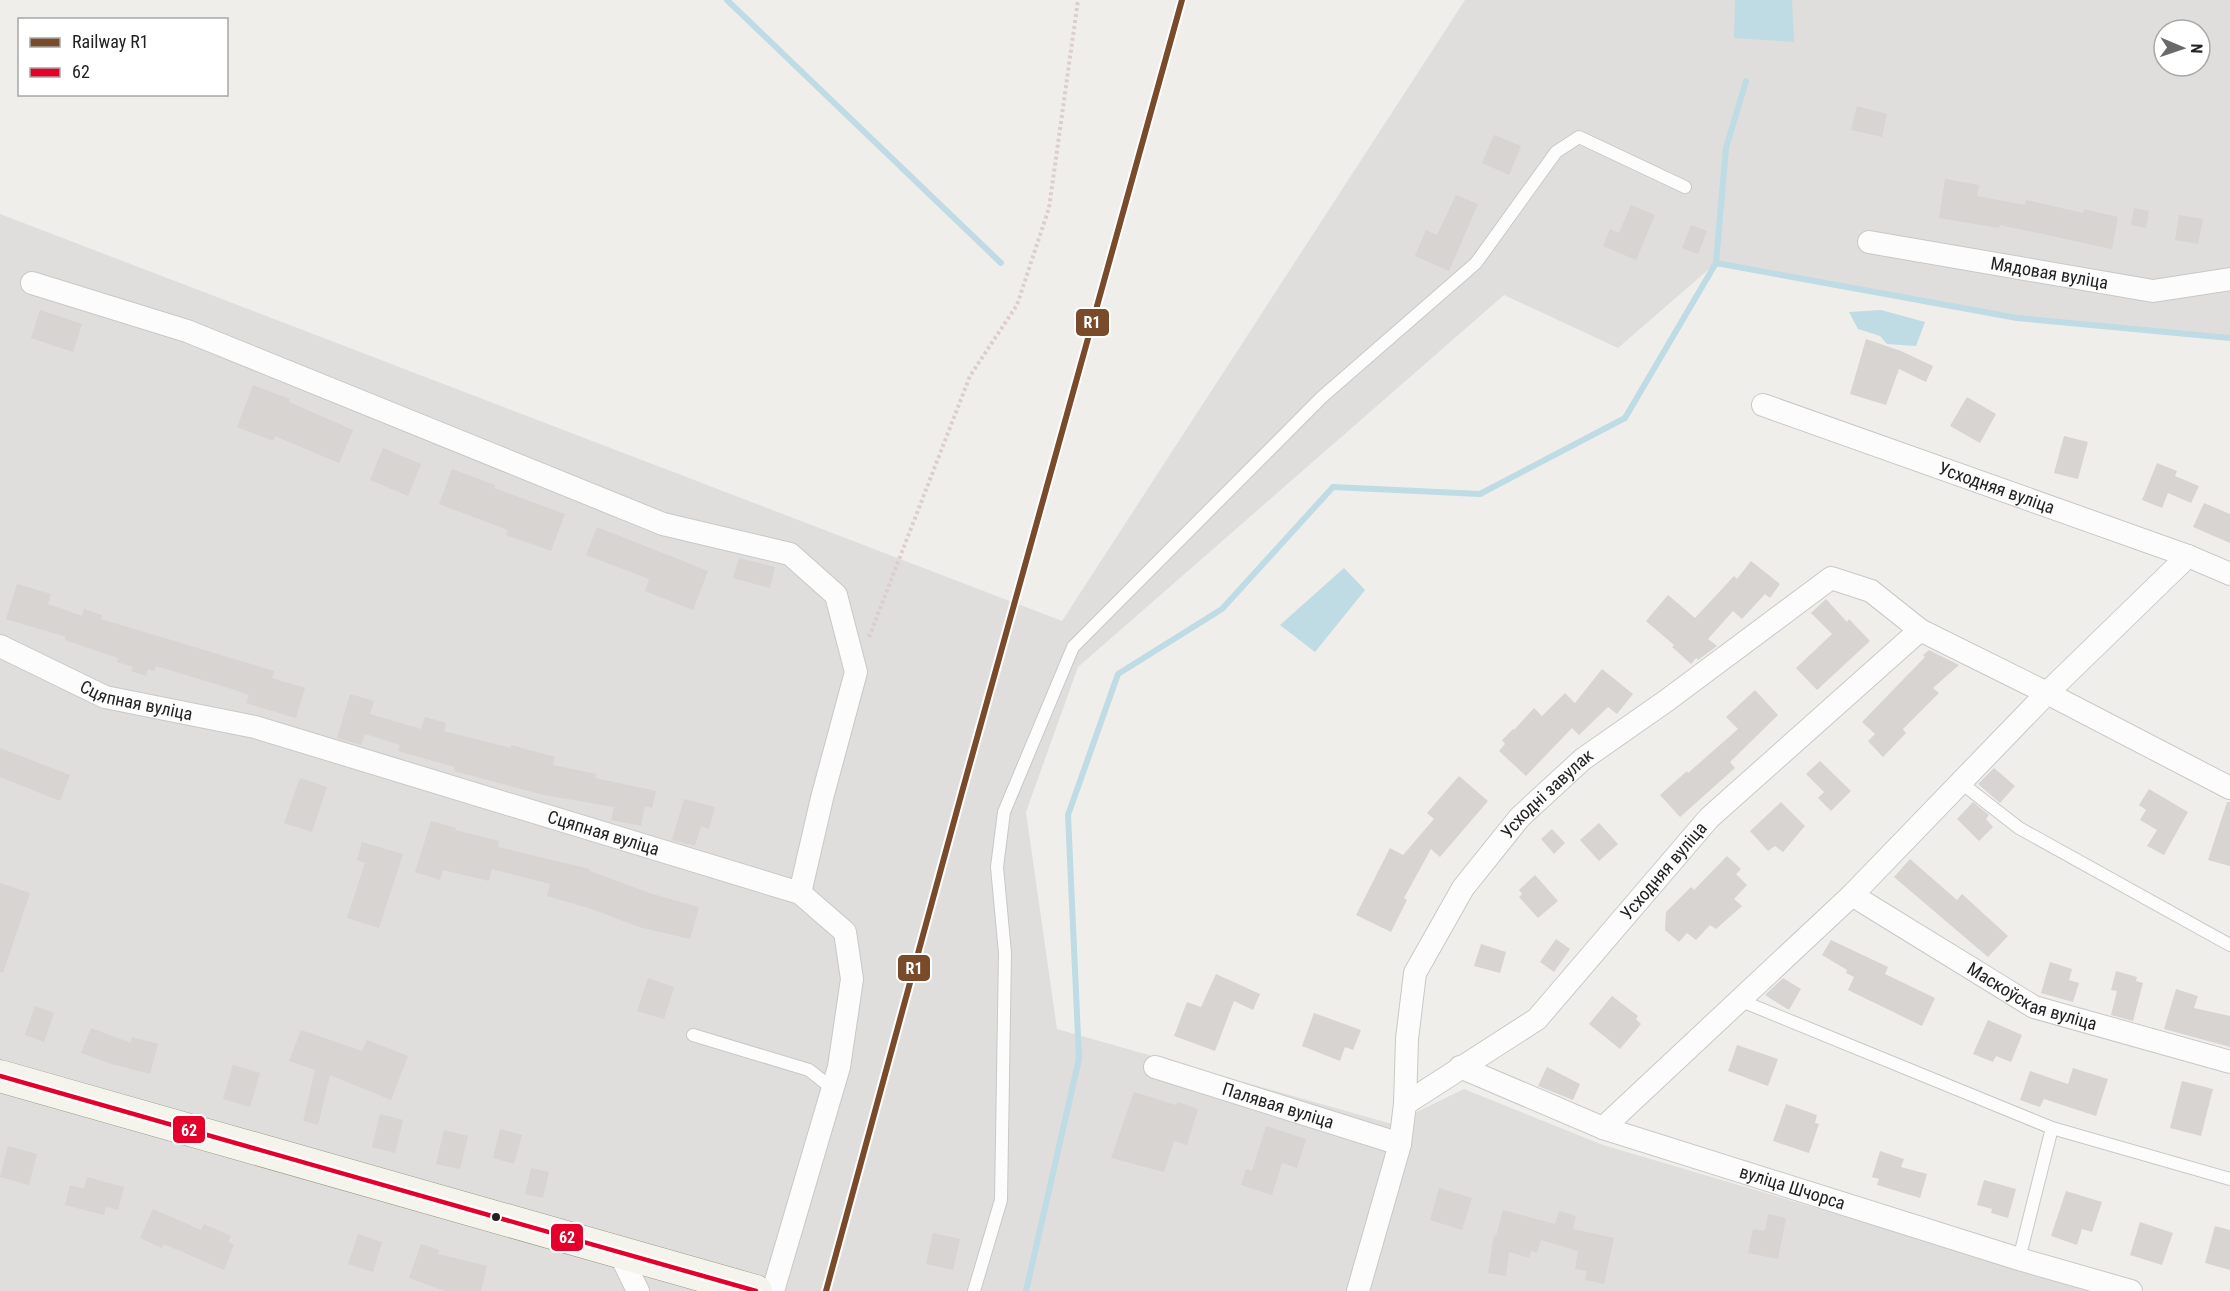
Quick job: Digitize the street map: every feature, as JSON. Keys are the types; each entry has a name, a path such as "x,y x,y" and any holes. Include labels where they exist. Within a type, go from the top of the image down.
{"main road":[{"path":"0,1076 743,1289"}],"street":[{"name":"Мядовая вуліца","path":"1869,242 2153,291 2230,279"},
{"path":"32,283 187,331 663,525 790,554 836,595 856,672 822,798 800,893"},
{"name":"Усходняя вуліца","path":"1763,405 2188,556 2230,574"},
{"path":"1603,1128 1852,895 2047,693 2188,556"},
{"name":"Усходні завулак","path":"1358,1291 1400,1144 1406,1104 1407,1039 1415,973 1463,888 1520,817 1583,759 1666,701 1831,578 1871,591 1920,630"},
{"path":"1920,630 2230,788"},
{"name":"Усходняя вуліца","path":"1406,1104 1537,1019 1709,818 1920,630"},
{"name":"Сцяпная вуліца","path":"0,646 105,697 255,727 800,893 845,932 852,979 839,1067 833,1089 743,1289"},
{"name":"Маскоўская вуліца","path":"1852,895 2034,1007 2230,1062"},
{"name":"Палявая вуліца","path":"1155,1067 1400,1144"},
{"name":"вуліца Шчорса","path":"1460,1067 1603,1128 2019,1259 2131,1291"},
{"path":"619,1252 638,1291"}],"lane":[{"path":"974,1291 1001,1200 1005,952 997,867 1004,812 1073,647 1322,397 1476,263 1556,152 1579,137 1685,187"},
{"path":"1960,782 2019,828 2230,945"},
{"path":"1739,1000 2052,1128 2230,1179"},
{"path":"693,1035 809,1070 833,1089"},
{"path":"2019,1259 2052,1128"}],"path":[{"path":"856,672 970,376 1017,305 1046,219 1078,0"}],"shaded area":[{"path":"1465,0 2230,0 2230,338 2017,318 1716,263 1618,348 1504,295 1078,667 1026,812 1057,1029 1392,1124 1464,1089 1603,1145 2097,1291 0,1291 0,214 1062,621"}],"water":[{"path":"1735,0 1792,0 1794,42 1734,38"},
{"path":"1881,310 1925,322 1916,346 1887,344 1880,336 1858,329 1849,312"},
{"path":"1344,568 1365,590 1315,652 1280,625"}],"building":[{"path":"1857,106 1887,114 1882,137 1851,130"},
{"path":"1494,135 1521,146 1509,175 1482,163"},
{"path":"1945,179 1979,185 1977,196 2025,205 2026,200 2083,213 2084,209 2118,217 2112,249 2000,225 1999,228 1939,218"},
{"path":"1456,195 1478,204 1449,271 1415,256 1426,230 1437,235"},
{"path":"1631,205 1655,215 1636,260 1603,246 1610,229 1619,233"},
{"path":"2134,208 2149,211 2146,228 2131,225"},
{"path":"2179,215 2203,219 2198,244 2175,240"},
{"path":"1691,225 1707,231 1698,254 1682,248"},
{"path":"40,310 82,324 73,352 31,338"},
{"path":"1866,339 1901,351 1933,366 1926,382 1899,369 1886,405 1850,394"},
{"path":"253,385 290,399 289,402 353,430 339,463 275,436 273,441 237,427"},
{"path":"1967,397 1996,414 1980,443 1950,426"},
{"path":"2064,436 2088,442 2078,479 2054,473"},
{"path":"383,448 421,464 408,496 370,480"},
{"path":"2157,463 2177,471 2175,476 2199,486 2191,503 2168,493 2162,508 2142,500"},
{"path":"452,469 495,485 494,488 565,514 551,551 506,535 508,530 439,504"},
{"path":"2204,503 2230,514 2230,543 2193,527"},
{"path":"597,527 708,571 693,610 645,591 649,579 586,555"},
{"path":"739,558 775,567 770,588 733,578"},
{"path":"1751,561 1780,584 1770,598 1765,594 1742,619 1733,611 1708,639 1717,646 1698,660 1696,658 1691,664 1672,647 1674,645 1646,621 1668,595 1695,618 1734,576 1737,579"},
{"path":"17,584 51,594 48,604 82,616 84,609 102,615 101,619 274,671 272,678 305,688 296,718 246,703 249,695 156,666 154,671 148,669 146,676 131,671 133,667 117,662 118,658 65,640 66,637 6,619"},
{"path":"1826,599 1847,622 1849,619 1870,641 1817,690 1796,668 1832,634 1811,613"},
{"path":"1929,650 1959,665 1933,688 1939,693 1903,729 1906,733 1883,757 1868,741 1875,734 1862,722 1925,657 1923,655"},
{"path":"1602,669 1633,694 1617,714 1608,707 1579,735 1572,728 1526,776 1499,751 1505,744 1502,740 1534,708 1542,716 1565,693 1575,703"},
{"path":"1755,690 1778,715 1730,762 1735,768 1680,817 1660,795 1738,729 1726,717"},
{"path":"350,694 374,701 370,714 421,729 425,717 446,723 444,731 555,757 553,765 596,774 595,778 656,791 652,808 645,806 641,826 611,820 614,807 544,795 454,771 455,767 398,751 400,745 365,734 361,745 337,738"},
{"path":"0,748 70,775 60,801 0,777"},
{"path":"1820,761 1851,791 1831,811 1818,798 1824,792 1806,774"},
{"path":"1994,768 2015,786 2000,803 1978,784"},
{"path":"1459,776 1488,801 1440,857 1431,849 1404,898 1407,900 1391,932 1356,915 1390,848 1403,855 1434,819 1427,813"},
{"path":"300,778 327,787 312,832 284,823"},
{"path":"2149,789 2188,812 2164,855 2147,846 2157,830 2140,820 2146,810 2139,805"},
{"path":"684,799 715,807 709,829 701,826 695,846 672,840"},
{"path":"1781,802 1805,826 1783,852 1775,846 1768,851 1750,831"},
{"path":"1973,802 1989,815 1986,819 1993,827 1979,841 1957,819"},
{"path":"2227,802 2230,802 2230,866 2208,860"},
{"path":"431,821 456,828 455,830 499,841 498,847 590,869 590,871 652,894 699,907 690,939 639,927 592,909 547,896 550,884 492,869 489,881 443,870 440,880 415,872"},
{"path":"1599,823 1618,844 1599,861 1580,840"},
{"path":"1552,829 1565,843 1554,854 1541,839"},
{"path":"362,842 403,854 379,928 347,918 365,863 357,860"},
{"path":"1727,856 1741,869 1736,874 1747,885 1734,899 1742,906 1716,929 1710,925 1696,940 1687,933 1679,942 1665,930 1666,912 1691,887 1694,890"},
{"path":"1910,859 1957,900 1962,894 2008,936 1988,957 1894,877"},
{"path":"1535,875 1558,901 1538,918 1519,897 1522,894 1519,890"},
{"path":"0,883 30,893 3,973 0,972"},
{"path":"1556,939 1570,949 1554,972 1540,962"},
{"path":"1831,940 1888,967 1885,974 1935,998 1922,1026 1848,990 1854,977 1846,973 1847,970 1822,955"},
{"path":"1481,944 1506,952 1500,973 1474,966"},
{"path":"2050,962 2072,969 2069,980 2079,983 2073,1002 2041,993"},
{"path":"2116,971 2137,977 2136,981 2143,983 2133,1021 2111,1015 2117,991 2111,990"},
{"path":"1216,974 1260,994 1253,1010 1234,1001 1215,1051 1174,1036 1187,1002 1201,1007"},
{"path":"648,978 674,987 664,1019 637,1011"},
{"path":"1783,978 1801,989 1789,1010 1765,995"},
{"path":"2176,989 2198,996 2194,1008 2230,1016 2230,1047 2164,1029"},
{"path":"1612,996 1638,1016 1636,1019 1641,1024 1620,1049 1589,1024"},
{"path":"35,1006 54,1013 44,1042 25,1035"},
{"path":"1314,1013 1361,1030 1353,1050 1345,1047 1340,1061 1302,1046"},
{"path":"1988,1020 2022,1035 2011,1062 1996,1056 1993,1062 1973,1054"},
{"path":"91,1028 131,1043 132,1037 158,1044 150,1074 81,1053"},
{"path":"301,1030 362,1051 367,1040 408,1056 391,1100 330,1075 318,1125 303,1121 315,1070 289,1061"},
{"path":"1737,1045 1778,1059 1768,1086 1728,1071"},
{"path":"233,1065 260,1073 250,1107 223,1099"},
{"path":"1547,1067 1580,1084 1573,1100 1538,1086"},
{"path":"2073,1068 2108,1079 2096,1116 2044,1099 2040,1107 2020,1100 2030,1071 2068,1084"},
{"path":"2182,1081 2213,1089 2201,1136 2170,1128"},
{"path":"1134,1092 1198,1109 1187,1145 1174,1141 1164,1172 1111,1158"},
{"path":"1786,1104 1817,1115 1815,1123 1819,1124 1809,1153 1773,1141"},
{"path":"380,1114 403,1120 395,1153 372,1147"},
{"path":"1266,1126 1306,1139 1297,1168 1282,1163 1272,1195 1241,1185 1246,1169 1252,1171"},
{"path":"500,1129 522,1135 514,1164 493,1158"},
{"path":"444,1130 468,1136 460,1169 436,1164"},
{"path":"8,1146 37,1154 29,1185 0,1177"},
{"path":"1880,1151 1904,1159 1901,1167 1927,1174 1920,1198 1877,1185 1879,1179 1872,1177"},
{"path":"531,1168 549,1172 543,1198 525,1194"},
{"path":"87,1177 124,1187 118,1210 106,1207 104,1215 65,1205 70,1185 84,1189"},
{"path":"1984,1180 2016,1189 2008,1218 1991,1213 1992,1209 1977,1205"},
{"path":"1439,1188 1472,1198 1462,1230 1430,1220"},
{"path":"2066,1191 2102,1202 2092,1232 2082,1229 2077,1245 2051,1236"},
{"path":"153,1209 201,1230 204,1224 231,1236 228,1242 234,1245 224,1270 164,1244 162,1248 140,1238"},
{"path":"1503,1210 1555,1224 1559,1211 1576,1216 1573,1229 1614,1238 1604,1284 1585,1280 1587,1271 1575,1269 1578,1251 1541,1240 1537,1253 1531,1251 1529,1258 1509,1252 1506,1276 1488,1273 1494,1235 1496,1236"},
{"path":"1768,1214 1786,1218 1778,1259 1748,1253 1753,1229 1765,1231"},
{"path":"2140,1222 2173,1233 2162,1265 2130,1255"},
{"path":"2215,1226 2230,1230 2230,1270 2205,1263"},
{"path":"933,1233 960,1239 953,1270 926,1264"},
{"path":"358,1234 382,1242 373,1272 348,1264"},
{"path":"421,1244 439,1250 438,1254 487,1266 481,1291 445,1291 409,1278"}],"waterway":[{"path":"727,0 1001,263"},
{"path":"1026,1291 1079,1059 1068,815 1118,674 1222,609 1333,487 1480,494 1625,418 1716,263 1726,148 1746,81"},
{"path":"1716,263 2017,318 2230,338"}],"rail line":[{"name":"R1","path":"826,1291 1182,0"}],"transit line":[{"name":"62","path":"0,1076 756,1291"}]}
